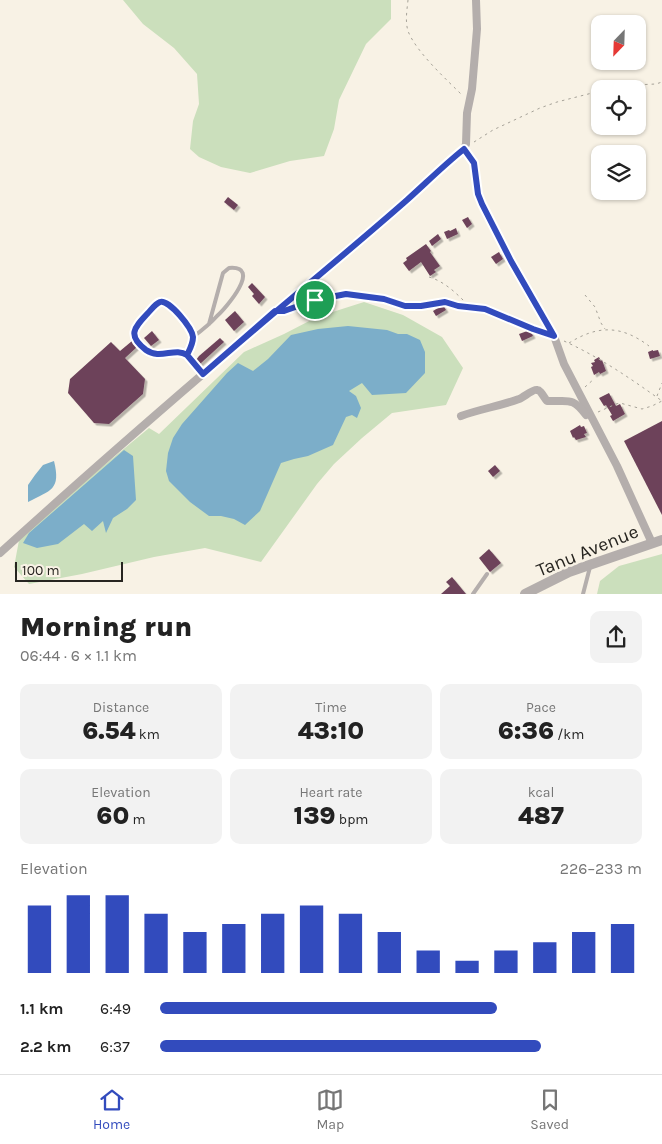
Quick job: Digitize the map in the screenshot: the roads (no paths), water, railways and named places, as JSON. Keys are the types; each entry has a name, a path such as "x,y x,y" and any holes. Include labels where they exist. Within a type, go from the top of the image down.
{"street":[{"path":"476,0 477,29 465,146 474,163 478,194 511,261 554,336 564,364 578,392 657,541"},
{"path":"0,553 275,311 407,200 465,146"},
{"path":"461,416 518,399 537,390 548,401 569,401 575,403 592,418"},
{"name":"Tanu Avenue","path":"525,594 569,572 657,541"}],"lane":[{"path":"193,337 209,324 219,315 233,298 244,275 239,269 229,268 223,274 209,324"},
{"path":"187,355 191,348 193,337 190,329 169,305 162,302 155,305 136,326 134,337 151,353 180,352 187,355 203,374"},
{"path":"583,594 592,564"},
{"path":"473,594 487,574"}],"water":[{"path":"348,326 387,330 398,334 407,334 420,340 425,352 425,373 406,393 372,395 362,383 349,391 356,396 361,408 357,418 352,415 346,417 333,445 308,456 281,463 260,511 245,525 234,519 209,516 190,502 169,481 166,471 168,453 173,438 182,424 238,363 253,371 268,359 291,335 318,329"},
{"path":"124,450 133,456 136,500 127,509 113,518 106,533 103,521 92,531 84,524 58,544 37,548 23,543 29,533"},
{"path":"54,461 56,471 55,484 43,495 28,502 28,485 43,465"}]}
